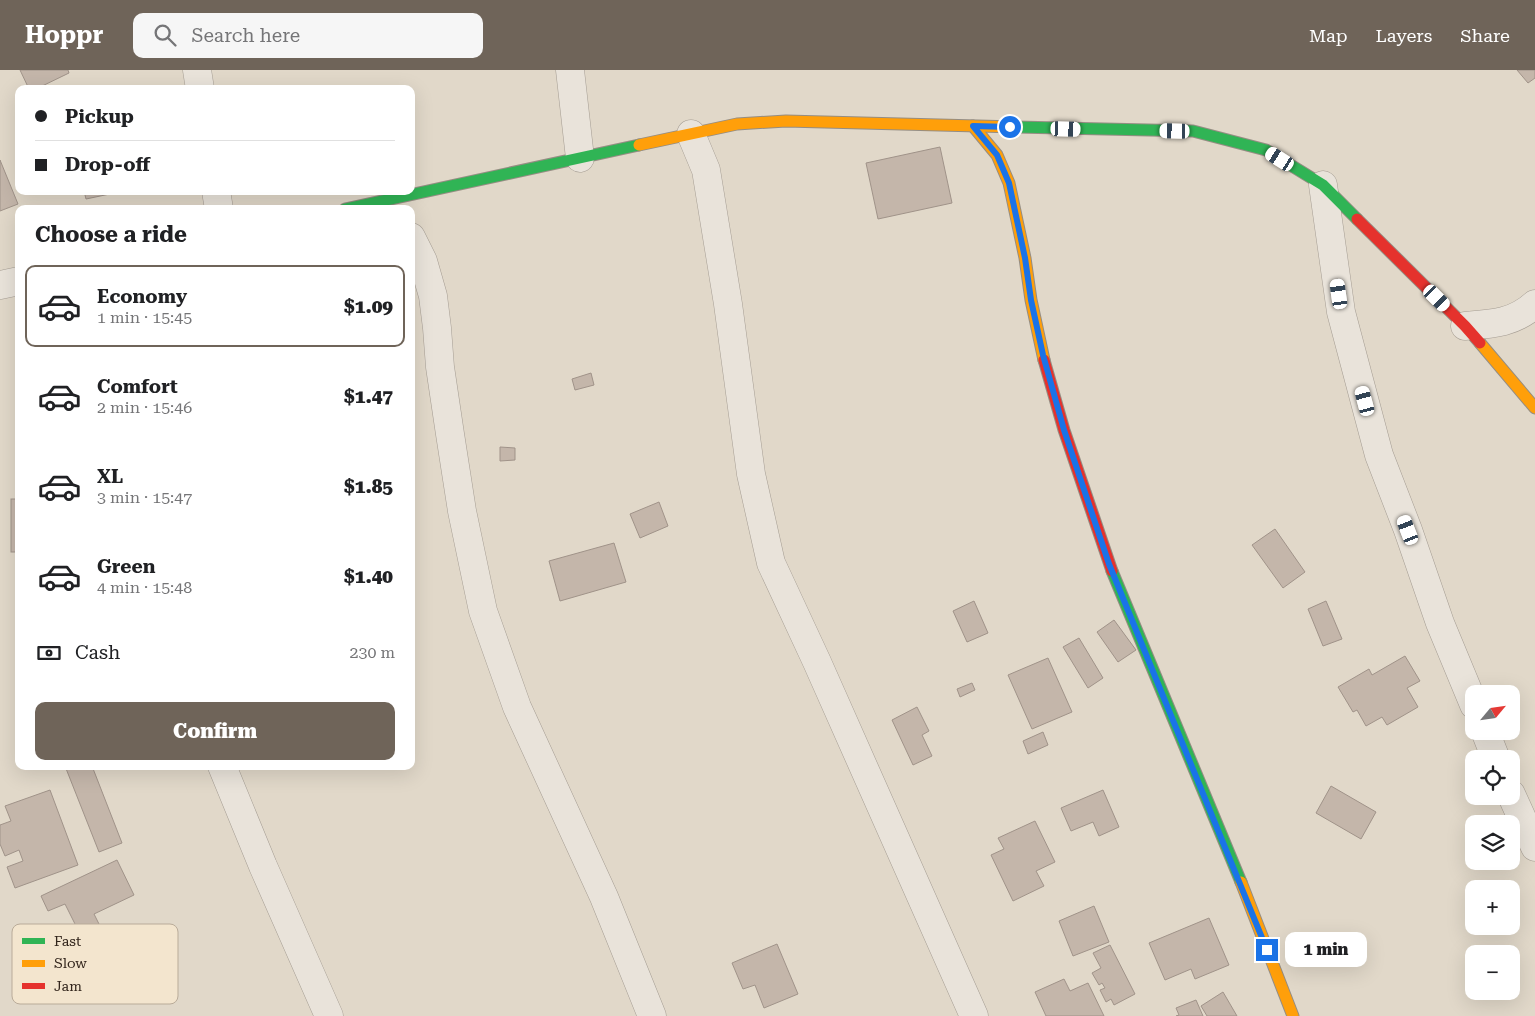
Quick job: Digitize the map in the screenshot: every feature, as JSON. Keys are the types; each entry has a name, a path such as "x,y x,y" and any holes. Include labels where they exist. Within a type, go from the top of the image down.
{"street":[{"path":"197,70 199,85"},
{"path":"570,70 580,158"},
{"path":"415,195 737,124 786,121 1193,131 1266,150 1323,185 1465,326 1535,408"},
{"path":"973,126 997,155 1009,183 1043,355 1064,430 1109,564 1248,900 1292,1016"},
{"path":"691,134 706,170 728,304 751,474 771,563 974,1016"},
{"path":"1323,185 1341,312 1379,455 1408,530 1440,623 1466,685"},
{"path":"379,205 413,195"},
{"path":"415,246 423,261 432,296 440,367 462,511 483,611 517,707 604,897 652,1016"},
{"path":"0,285 15,282"},
{"path":"1465,326 1497,324 1525,313 1535,304"},
{"path":"224,770 263,866 329,1016"},
{"path":"1516,805 1535,847"}],"building":[{"path":"20,70 68,70 69,73 44,85 27,85"},
{"path":"1517,70 1535,70 1535,78 1528,83"},
{"path":"940,147 952,203 878,219 866,163"},
{"path":"0,160 18,204 0,211"},
{"path":"85,195 105,195 86,199"},
{"path":"591,373 594,385 575,390 572,379"},
{"path":"500,447 515,448 515,460 500,461"},
{"path":"11,499 15,499 15,552 11,552"},
{"path":"659,502 668,526 640,538 630,514"},
{"path":"1275,529 1305,572 1283,588 1252,545"},
{"path":"614,543 626,582 560,601 549,561"},
{"path":"974,601 988,633 967,642 953,611"},
{"path":"1326,601 1342,639 1323,646 1308,609"},
{"path":"1114,620 1136,650 1118,662 1097,632"},
{"path":"1079,638 1103,678 1088,688 1063,647"},
{"path":"1405,656 1420,681 1407,688 1418,707 1387,725 1382,717 1366,726 1357,710 1353,712 1338,687 1369,669 1372,675"},
{"path":"1048,658 1072,712 1032,729 1008,675"},
{"path":"972,683 975,690 960,697 957,689"},
{"path":"917,707 929,731 922,735 932,756 913,765 892,720"},
{"path":"1043,732 1048,745 1028,754 1023,741"},
{"path":"67,770 94,770 122,843 99,852"},
{"path":"1331,786 1376,812 1361,839 1316,813"},
{"path":"50,790 78,865 15,888 7,867 23,861 19,850 5,856 0,844 0,825 11,821 5,806"},
{"path":"1103,790 1119,827 1099,836 1093,822 1071,831 1061,808"},
{"path":"1035,821 1055,862 1036,871 1044,886 1013,901 991,855 1004,849 998,838"},
{"path":"117,860 134,895 94,914 99,924 75,924 65,904 48,911 41,896"},
{"path":"1094,906 1109,942 1073,956 1059,921"},
{"path":"1209,918 1229,965 1195,979 1191,969 1165,980 1149,943"},
{"path":"777,944 798,994 764,1008 755,985 743,989 732,963"},
{"path":"1110,945 1135,994 1114,1005 1111,999 1106,1002 1100,990 1105,988 1102,983 1099,985 1092,973 1101,968 1093,953"},
{"path":"1064,979 1070,991 1088,983 1104,1016 1046,1016 1035,992"},
{"path":"1223,992 1237,1016 1207,1016 1201,1006"},
{"path":"1196,1000 1203,1016 1176,1016 1179,1015 1176,1008"}],"traffic: fast":[{"path":"1016,127 1193,131 1266,150 1323,185 1357,219"},
{"path":"415,194 639,145"},
{"path":"363,205 409,195"},
{"path":"1112,571 1241,882"}],"traffic: slow":[{"path":"639,145 737,124 786,121 1016,127"},
{"path":"973,126 997,155 1009,183 1044,360"},
{"path":"1480,343 1535,408"},
{"path":"1241,882 1293,1016"}],"traffic: jam":[{"path":"1357,219 1480,343"},
{"path":"1044,360 1064,430 1112,571"}],"route":[{"path":"1010,127 973,126 997,155 1009,183 1043,355 1064,430 1109,564 1267,950"}]}
